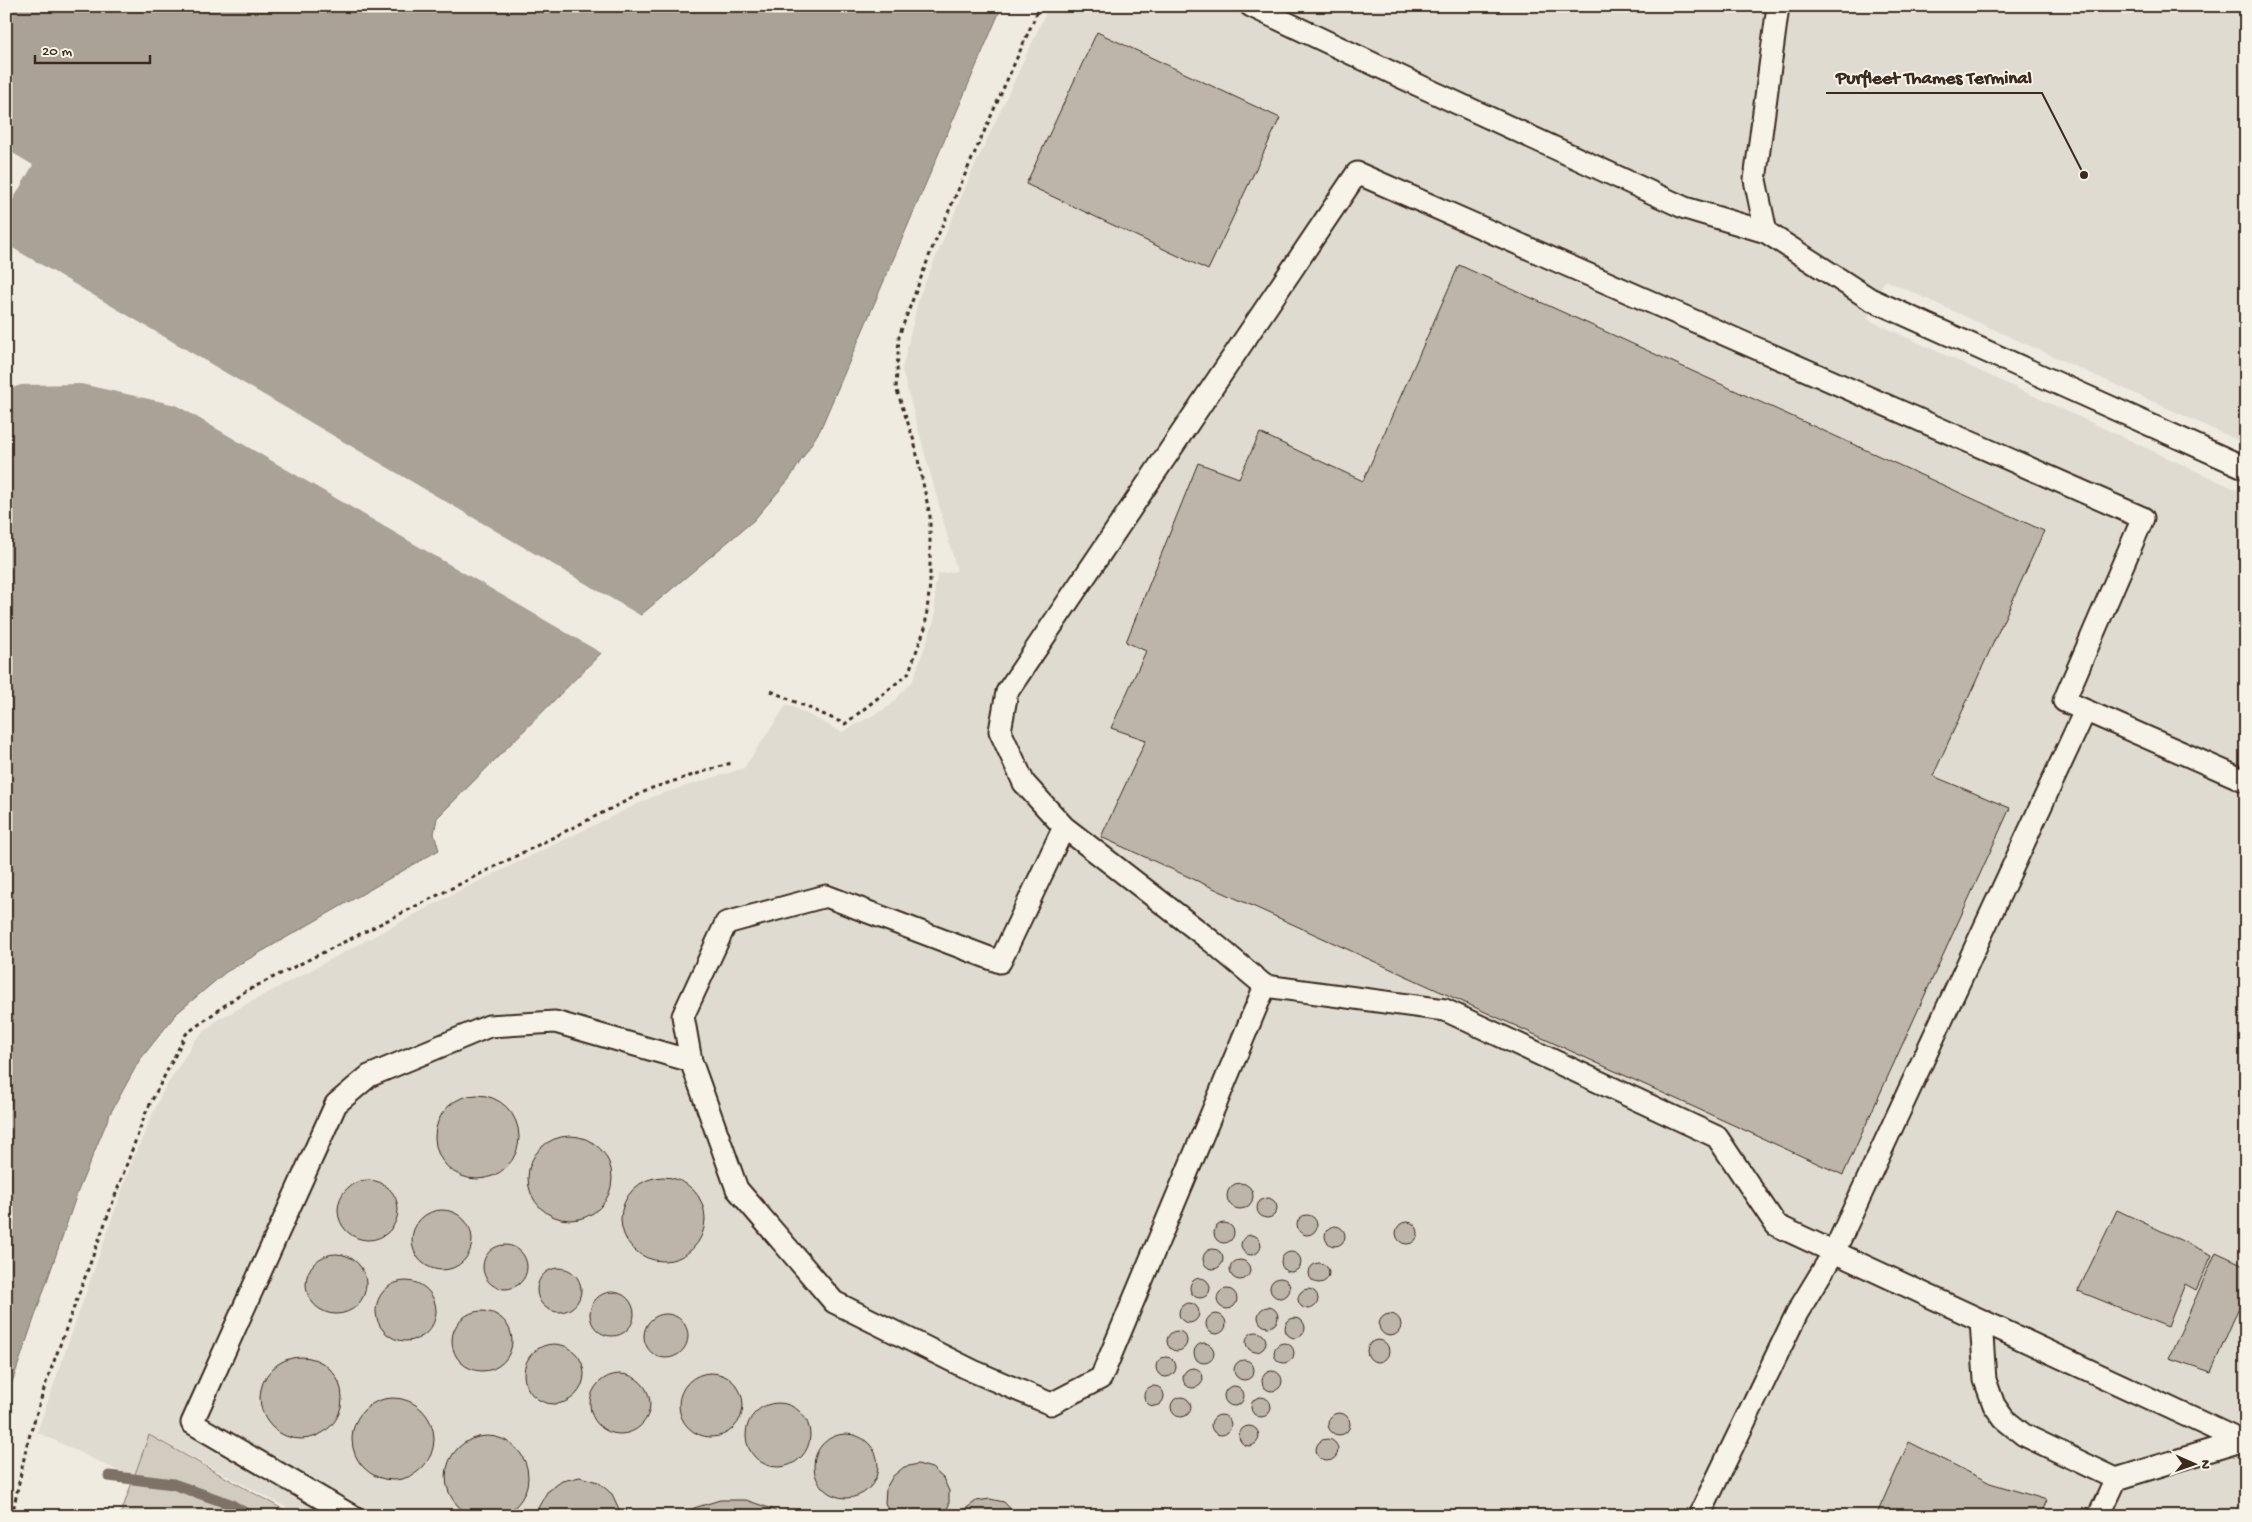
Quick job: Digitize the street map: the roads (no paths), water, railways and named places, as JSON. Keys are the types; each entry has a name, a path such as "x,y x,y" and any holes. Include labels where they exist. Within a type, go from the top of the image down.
{"lane":[{"path":"1251,6 1685,208 1766,232 1870,299 2246,468"},
{"path":"1766,232 1755,180 1778,6"},
{"path":"2243,1442 1776,1226 1717,1138 1445,1010 1265,986 1210,940 1064,827 1024,783 1000,731 1007,692 1357,173 2143,518 2064,701 2246,781"},
{"path":"1699,1516 1797,1313 1834,1252 2085,711"},
{"path":"1064,827 1000,962 826,896 726,923 683,1016 691,1061 737,1189 834,1302 973,1371 1051,1404 1101,1378 1265,986"},
{"path":"352,1516 192,1423 336,1104 369,1076 489,1026 555,1022 691,1061"},
{"path":"1981,1321 1985,1380 1994,1405 2004,1419 2024,1435 2116,1478 2243,1442"},
{"path":"2099,1516 2116,1478"}],"waterway":[{"path":"109,1476 173,1484 230,1504 250,1516"}],"place":[{"name":"Purfleet Thames Terminal","path":"2084,175"}]}
